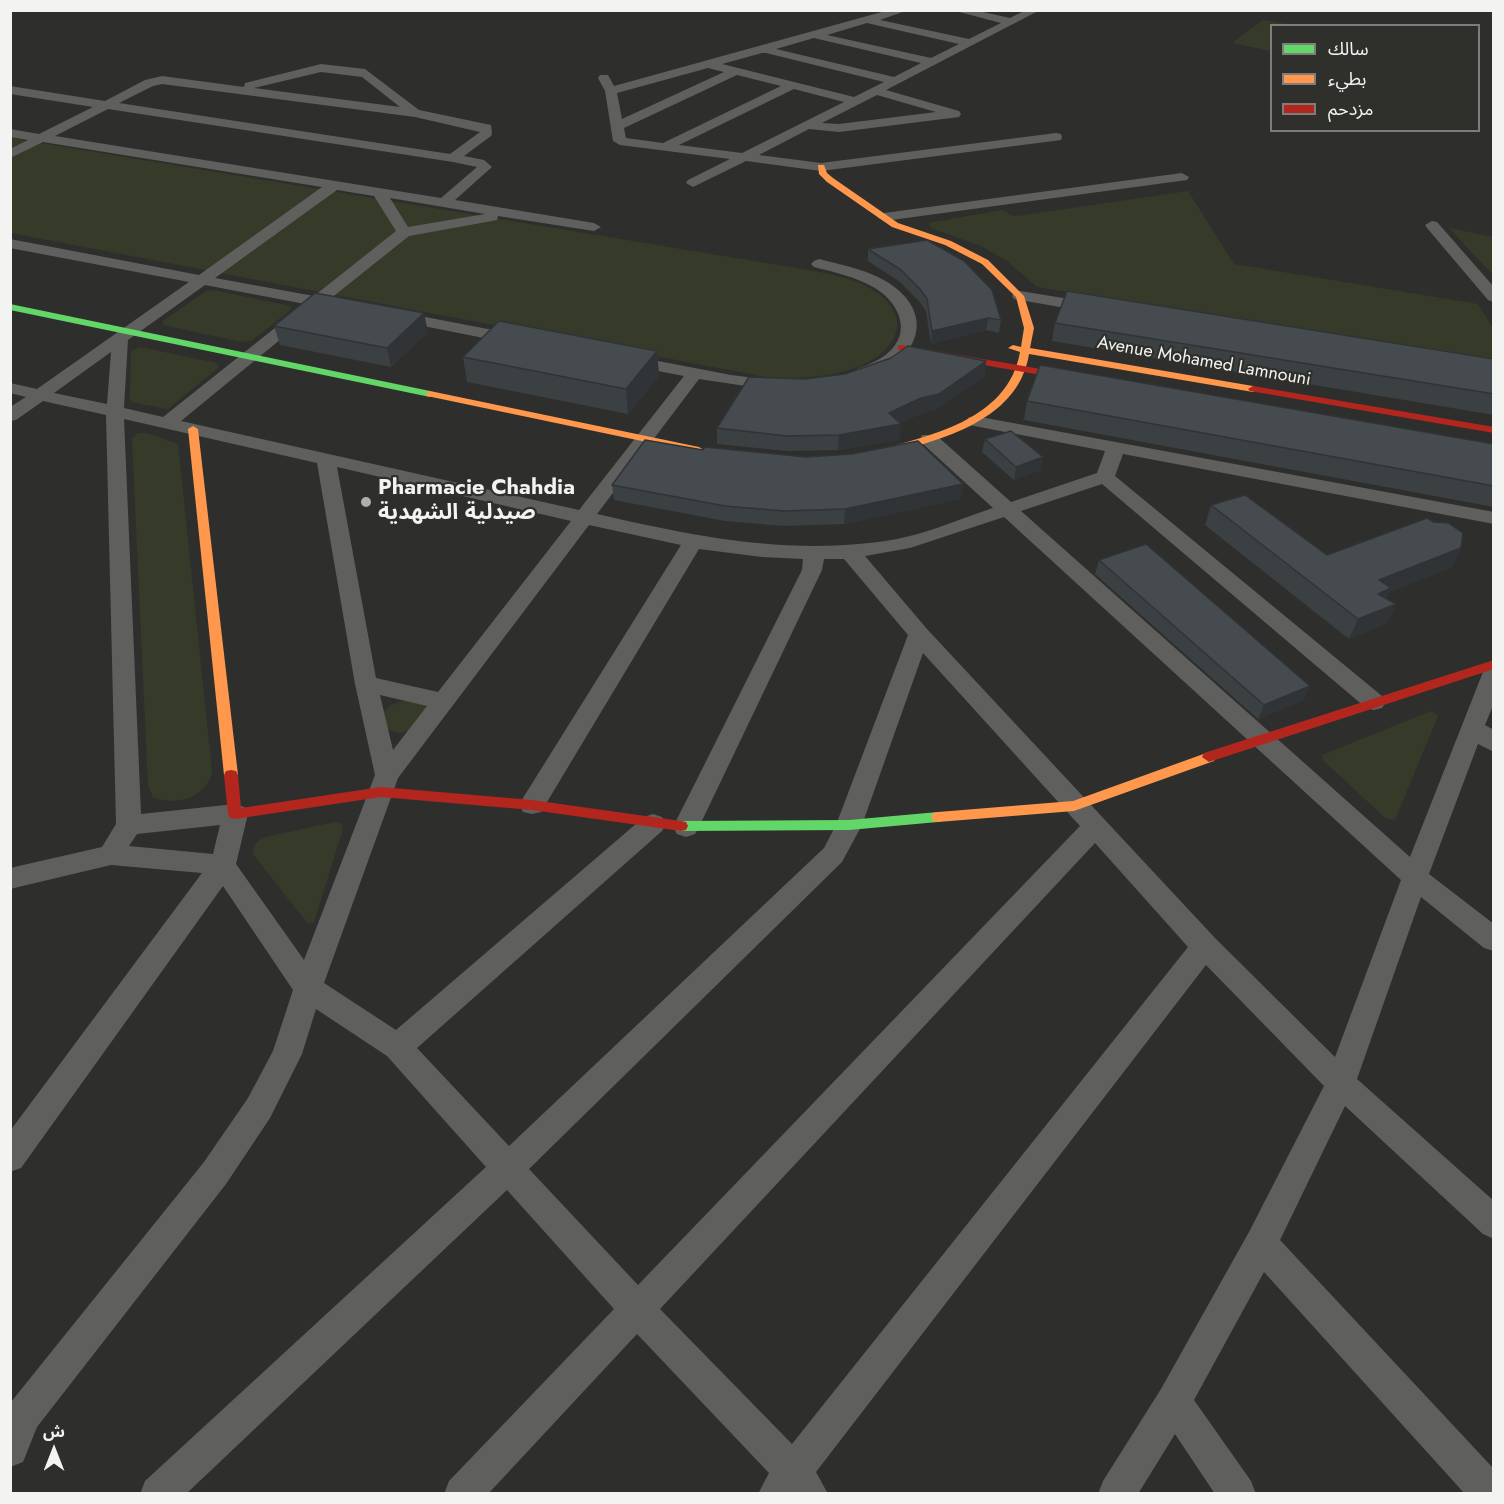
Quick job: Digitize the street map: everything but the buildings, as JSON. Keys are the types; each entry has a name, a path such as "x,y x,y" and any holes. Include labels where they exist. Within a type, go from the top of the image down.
{"street":[{"path":"611,91 903,10"},
{"path":"957,10 1012,22"},
{"path":"693,183 1035,10"},
{"path":"842,14 971,43"},
{"path":"815,36 933,62"},
{"path":"764,50 896,81"},
{"path":"709,64 856,101"},
{"path":"238,89 317,69 340,69 366,74 415,113"},
{"path":"617,126 735,71"},
{"path":"604,78 611,91 620,141 746,158 821,167 1056,137"},
{"path":"10,154 103,105 158,80 415,113 486,128 486,133 453,158"},
{"path":"664,147 793,85"},
{"path":"10,90 453,158 479,163 485,167 485,170 444,203"},
{"path":"57,112 98,91"},
{"path":"809,126 839,128 955,114 877,91"},
{"path":"12,134 36,123"},
{"path":"12,134 594,227"},
{"path":"821,167 823,174 830,180 884,217 911,232 948,243 985,262 1020,296 1029,328 1022,369 1011,389 975,421 930,439 859,459"},
{"path":"884,217 1182,177"},
{"path":"10,416 335,185"},
{"path":"379,192 404,232"},
{"path":"167,423 404,232 512,214"},
{"path":"1432,225 1494,297"},
{"path":"10,243 352,308"},
{"path":"819,264 853,272 882,285 902,302 915,331 889,360 859,376 849,378"},
{"path":"1020,296 1112,311"},
{"path":"10,307 125,334 250,357 714,453"},
{"path":"374,312 533,342"},
{"path":"111,855 129,825 115,411 125,334"},
{"name":"Avenue Mohamed Lamnouni","path":"1004,346 1494,430"},
{"path":"901,348 1058,375"},
{"path":"614,357 774,386 796,386"},
{"path":"10,1449 24,1415 215,1173 259,1108 287,1054 308,988 384,783 695,373"},
{"path":"10,388 693,542 762,551 850,552 903,544 1105,477"},
{"path":"975,421 1494,518"},
{"path":"10,1156 223,865 235,814 193,429"},
{"path":"930,439 1415,877 1494,940"},
{"path":"1105,477 1116,447"},
{"path":"326,459 384,783"},
{"path":"1105,477 1374,702"},
{"path":"532,805 693,542"},
{"path":"850,552 919,634 1205,946 1341,1083 1494,1223"},
{"path":"686,827 812,570 814,553"},
{"path":"158,1494 509,1167 833,855 849,825 919,634"},
{"path":"129,825 235,814 384,783 686,827 849,825 1084,816 1260,739 1494,664"},
{"path":"1116,1494 1174,1402 1261,1244 1341,1083 1415,877 1483,735 1494,672"},
{"path":"366,684 444,702"},
{"path":"462,1494 636,1308 1084,816"},
{"path":"397,1047 653,824"},
{"path":"10,879 111,855 223,865"},
{"path":"223,865 308,988 397,1047 509,1167 793,1486 1205,946"},
{"path":"1261,1244 1491,1494"},
{"path":"1174,1402 1238,1494"}],"green space":[{"path":"1263,20 1286,24 1270,24 1270,51 1232,43"},
{"path":"10,138 820,272 856,282 876,292 890,304 896,317 897,329 893,340 885,350 860,366 818,376 771,378 11,233"},
{"path":"1188,191 1234,264 1478,304 1493,328 1493,361 1037,287 1007,261 981,246 931,228 929,223 1002,210 1013,216 1025,215"},
{"path":"1449,228 1493,237 1493,275"},
{"path":"213,290 291,306 292,309 251,341 242,342 163,325 163,321 206,291"},
{"path":"140,347 219,365 168,409 131,402 131,351"},
{"path":"138,433 147,433 178,444 212,771 209,780 198,793 181,800 171,801 153,797 148,785 132,439"},
{"path":"405,700 424,705 428,709 411,729 400,732 386,728 382,714 391,705"},
{"path":"1431,711 1438,716 1395,820 1385,818 1323,760 1322,755"},
{"path":"335,822 342,824 343,829 314,922 308,924 253,854 254,848 258,841 266,837"}],"traffic: fast":[{"path":"10,307 430,394"},
{"path":"681,826 849,825 938,817"}],"traffic: slow":[{"path":"821,167 823,174 830,180 895,225 948,243 985,262 1020,296 1029,328 1022,369 1011,389 975,421 929,439 875,454"},
{"path":"1013,348 1253,389"},
{"path":"430,394 699,450"},
{"path":"193,429 231,775"},
{"path":"938,817 1074,806 1209,757"}],"traffic: jam":[{"path":"901,348 1041,372"},
{"path":"1253,389 1494,430"},
{"path":"1209,757 1494,664"},
{"path":"231,775 235,814 381,792 532,805 681,826"}],"place":[{"name":"Pharmacie Chahdia صيدلية الشهدية","path":"366,502"}]}
